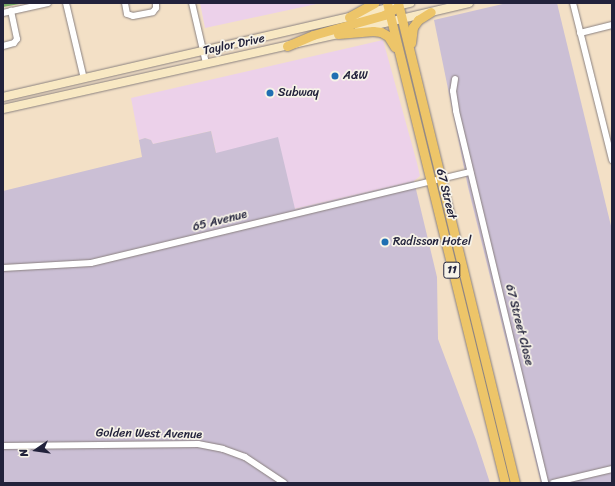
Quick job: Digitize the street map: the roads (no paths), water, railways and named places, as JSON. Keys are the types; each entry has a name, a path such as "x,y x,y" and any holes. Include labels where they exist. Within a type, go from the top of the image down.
{"main road":[{"path":"349,17 374,3"},
{"path":"287,46 398,4 410,3"},
{"name":"Taylor Drive","path":"3,109 287,46 469,3"},
{"name":"67 Street","path":"398,4 515,483"},
{"name":"Taylor Drive","path":"3,97 388,8"},
{"name":"67 Street","path":"388,8 505,483"},
{"path":"413,66 412,31 418,20 430,12"},
{"path":"338,34 373,31 385,33 400,56"}],"street":[{"path":"3,13 48,3"},
{"path":"66,3 84,79"},
{"path":"125,3 127,14 133,16 153,12 156,8 156,3"},
{"path":"192,3 206,64"},
{"path":"573,3 612,160"},
{"path":"3,46 14,44 17,39 11,12"},
{"path":"580,32 612,25"},
{"name":"67 Street Close","path":"455,79 453,91 455,106 546,483"},
{"path":"441,179 470,172"},
{"name":"65 Avenue","path":"3,268 91,263 441,179"},
{"name":"Golden West Avenue","path":"3,446 198,444 223,449 245,457 284,483"},
{"path":"553,483 612,469"}],"place":[{"name":"A&W","path":"335,76"},
{"name":"Subway","path":"270,93"},
{"name":"Radisson Hotel","path":"385,242"}]}
